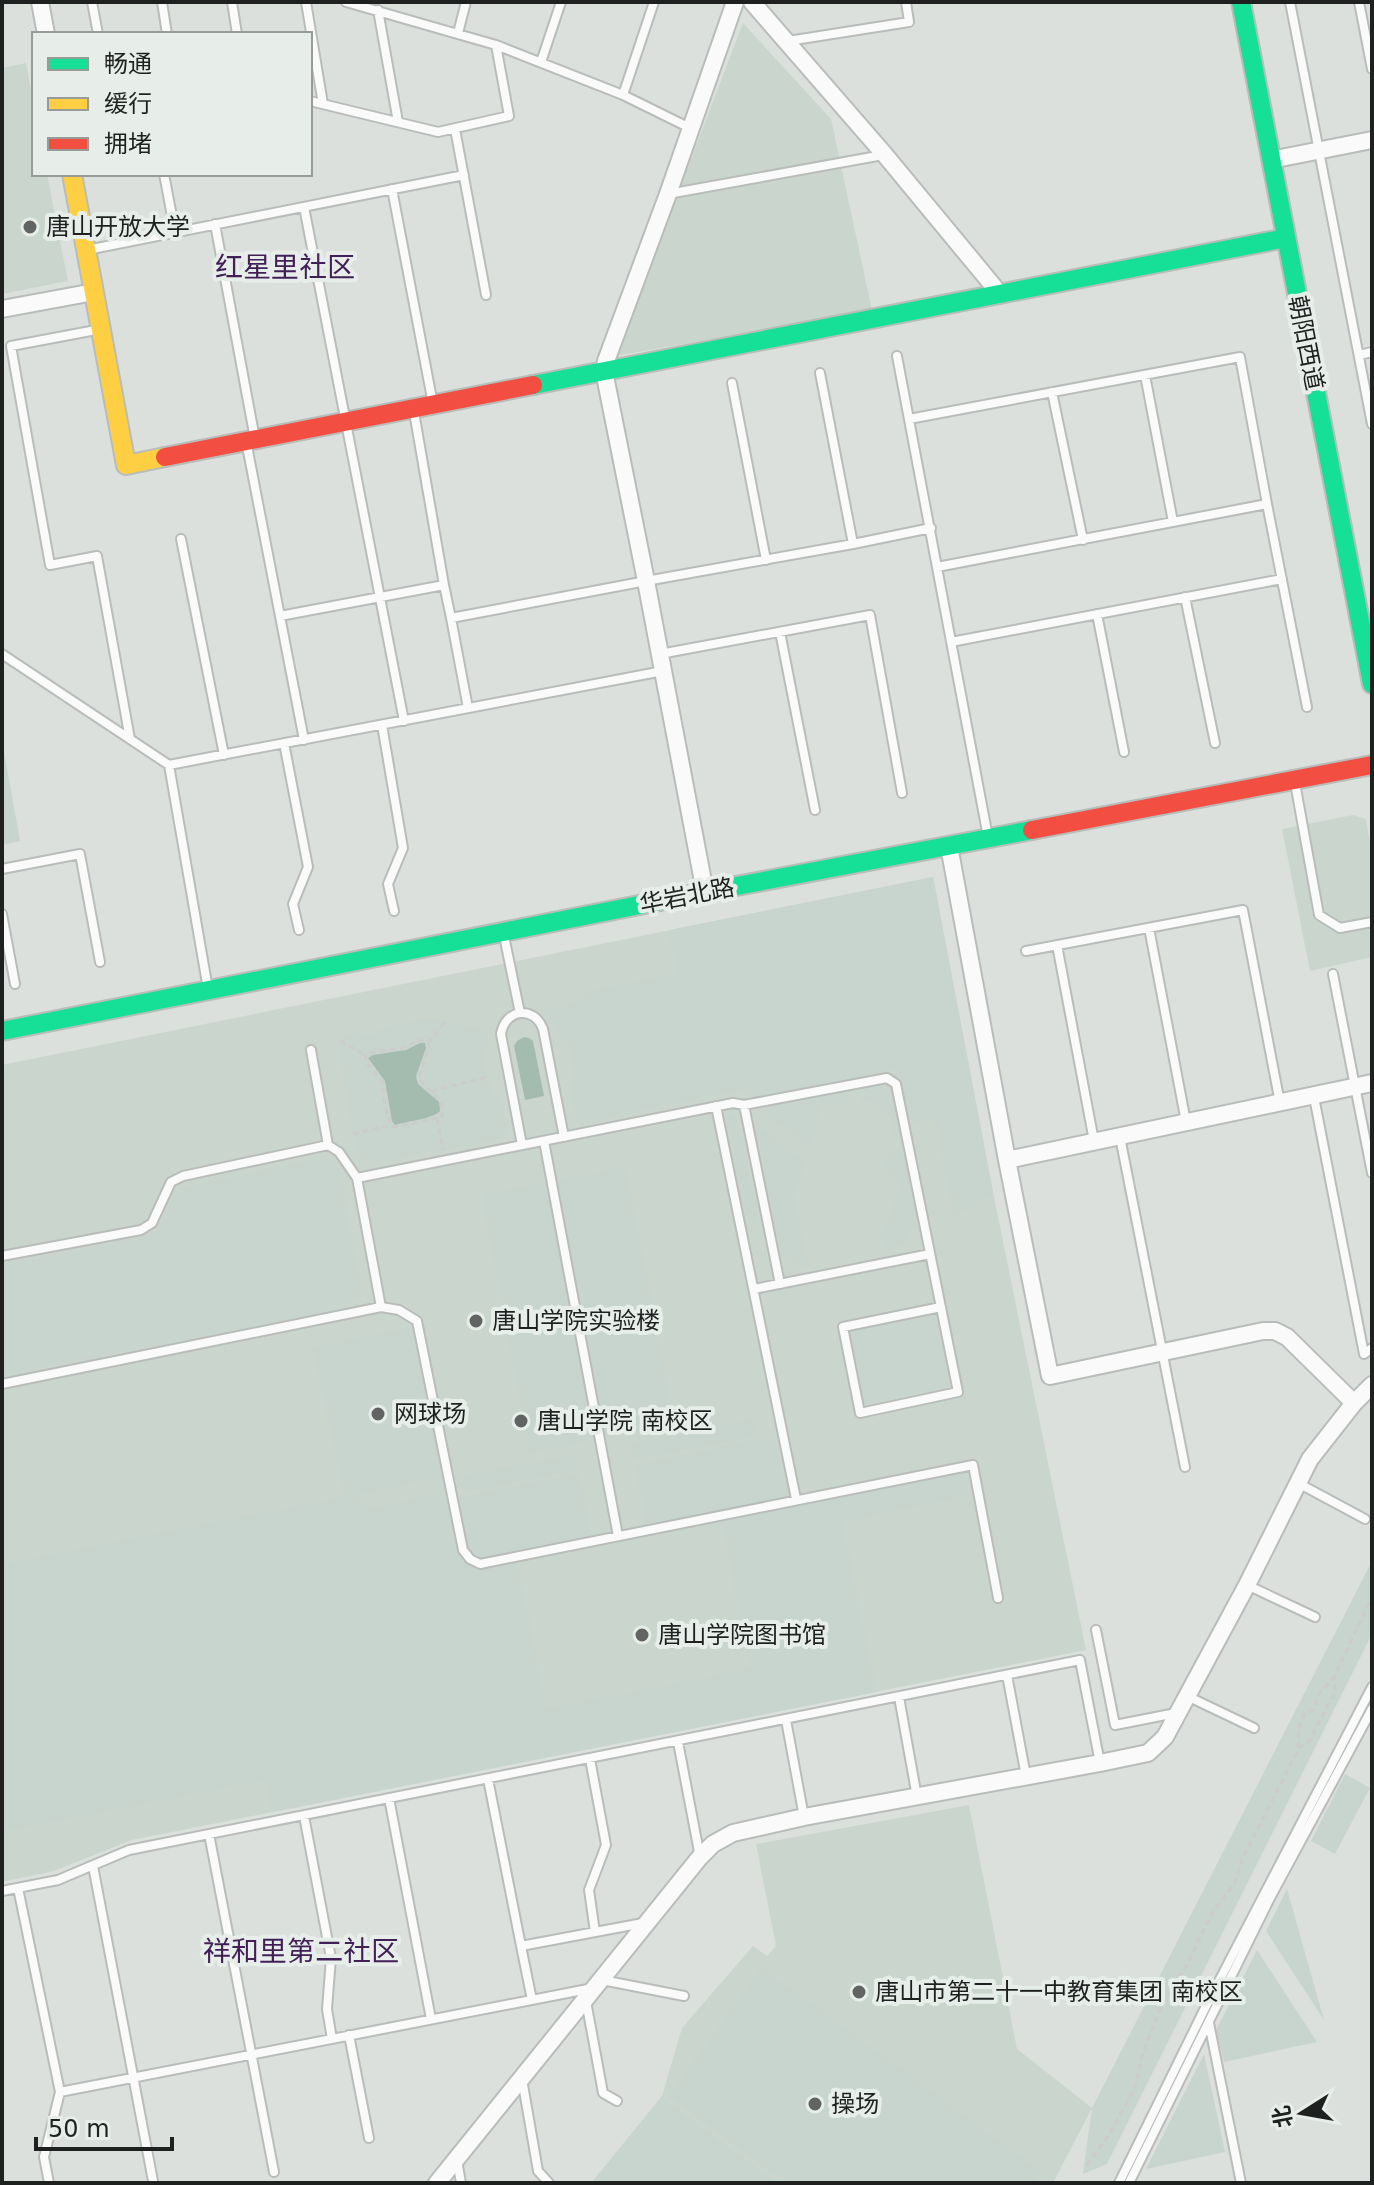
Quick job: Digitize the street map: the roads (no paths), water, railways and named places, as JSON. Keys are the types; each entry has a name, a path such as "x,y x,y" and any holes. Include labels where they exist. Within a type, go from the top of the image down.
{"street":[{"path":"40,2 46,32"},
{"path":"705,892 604,371 735,2"},
{"path":"752,2 1000,294"},
{"name":"朝阳西道","path":"1241,2 1372,684"},
{"path":"1271,160 1372,140"},
{"path":"72,176 126,465 1286,238"},
{"path":"2,309 94,292"},
{"name":"华岩北路","path":"2,1031 705,892 1372,765"},
{"path":"949,846 1050,1376 1275,1331 1287,1337 1354,1403"},
{"path":"1007,1160 1364,1085"},
{"path":"437,2183 713,1844 733,1833 804,1817 1148,1753 1165,1737 1247,1585 1310,1459 1354,1403 1371,1387"}],"lane":[{"path":"92,2 98,32"},
{"path":"162,2 167,32"},
{"path":"232,2 237,32"},
{"path":"306,2 311,32"},
{"path":"346,2 496,45 623,95 690,128"},
{"path":"458,33 466,2"},
{"path":"541,62 561,2"},
{"path":"623,95 654,2"},
{"path":"788,41 909,22 906,2"},
{"path":"1290,2 1372,424"},
{"path":"1359,2 1372,69"},
{"path":"372,7 398,122"},
{"path":"312,38 323,104"},
{"path":"312,101 438,132 509,116 496,45"},
{"path":"455,129 486,295"},
{"path":"668,194 885,155"},
{"path":"86,250 464,175"},
{"path":"164,176 175,232"},
{"path":"392,189 433,405"},
{"path":"304,207 404,721"},
{"path":"215,224 280,616 304,740"},
{"path":"101,329 11,346 50,565 97,556 130,739"},
{"path":"1359,355 1372,352"},
{"path":"897,356 988,838"},
{"path":"909,419 1240,357 1307,707"},
{"path":"820,373 853,544"},
{"path":"1145,375 1173,522"},
{"path":"732,383 766,560"},
{"path":"1052,392 1083,540"},
{"path":"414,409 468,708"},
{"path":"937,567 1267,504"},
{"path":"451,618 931,528"},
{"path":"181,539 224,755"},
{"path":"951,642 1282,579"},
{"path":"280,616 444,585"},
{"path":"1185,597 1215,743"},
{"path":"1097,614 1124,752"},
{"path":"660,654 870,615 902,793"},
{"path":"780,632 815,810"},
{"path":"2,654 169,765 663,671"},
{"path":"382,725 403,848 388,884 394,911"},
{"path":"284,743 308,867 293,904 299,930"},
{"path":"169,765 208,990"},
{"path":"1295,780 1319,915 1340,928 1372,922"},
{"path":"2,869 80,854 100,962"},
{"path":"1026,951 1243,910 1280,1103"},
{"path":"2,914 15,984"},
{"path":"1149,928 1187,1123"},
{"path":"503,933 520,1013"},
{"path":"1057,945 1094,1142"},
{"path":"1333,974 1364,1085 1372,1173"},
{"path":"522,1145 501,1034 505,1021 520,1013 530,1013 536,1017 543,1029 564,1137"},
{"path":"311,1050 328,1145"},
{"path":"357,1178 716,1106 744,1105 887,1078 896,1084 930,1254 941,1307 958,1392 860,1413 843,1327 941,1307"},
{"path":"1314,1097 1364,1354 1372,1348"},
{"path":"744,1105 780,1284"},
{"path":"716,1106 796,1499"},
{"path":"1120,1137 1185,1467"},
{"path":"544,1141 618,1536"},
{"path":"2,1256 141,1230 152,1223 171,1182 183,1176 328,1145 348,1161 357,1178 381,1307"},
{"path":"754,1289 930,1254"},
{"path":"2,1384 381,1307 399,1310 417,1321 463,1550 470,1559 480,1564 973,1465 998,1598"},
{"path":"1298,1482 1365,1519"},
{"path":"1247,1585 1315,1617"},
{"path":"1096,1630 1115,1725 1177,1713"},
{"path":"2,1891 58,1880 129,1850 1080,1660 1100,1763"},
{"path":"1007,1675 1026,1777"},
{"path":"1119,2183 1205,2008 1372,1687"},
{"path":"1186,1696 1254,1728"},
{"path":"899,1697 917,1797"},
{"path":"1129,2183 1270,1898 1372,1709"},
{"path":"786,1720 804,1817"},
{"path":"678,1742 700,1857"},
{"path":"590,1759 606,1845 589,1890 595,1932"},
{"path":"488,1779 532,2000"},
{"path":"389,1798 431,2019"},
{"path":"304,1816 331,1958 327,2009 332,2039"},
{"path":"209,1834 274,2172"},
{"path":"93,1866 153,2181"},
{"path":"18,1888 60,2092 44,2157 49,2183"},
{"path":"521,1946 647,1922"},
{"path":"60,2092 594,1989 684,1996"},
{"path":"594,1989 603,2093 617,2101"},
{"path":"1205,2008 1241,2183"},
{"path":"349,2035 369,2138"},
{"path":"522,2078 538,2171 549,2183"},
{"path":"457,2159 461,2183"}],"place":[{"name":"唐山开放大学","path":"30,227"},
{"name":"唐山学院实验楼","path":"476,1321"},
{"name":"网球场","path":"378,1414"},
{"name":"唐山学院 南校区","path":"521,1421"},
{"name":"唐山学院图书馆","path":"642,1635"},
{"name":"唐山市第二十一中教育集团 南校区","path":"859,1992"},
{"name":"操场","path":"815,2104"}],"district":[{"name":"红星里社区","path":"285,267"},
{"name":"祥和里第二社区","path":"301,1951"}]}
